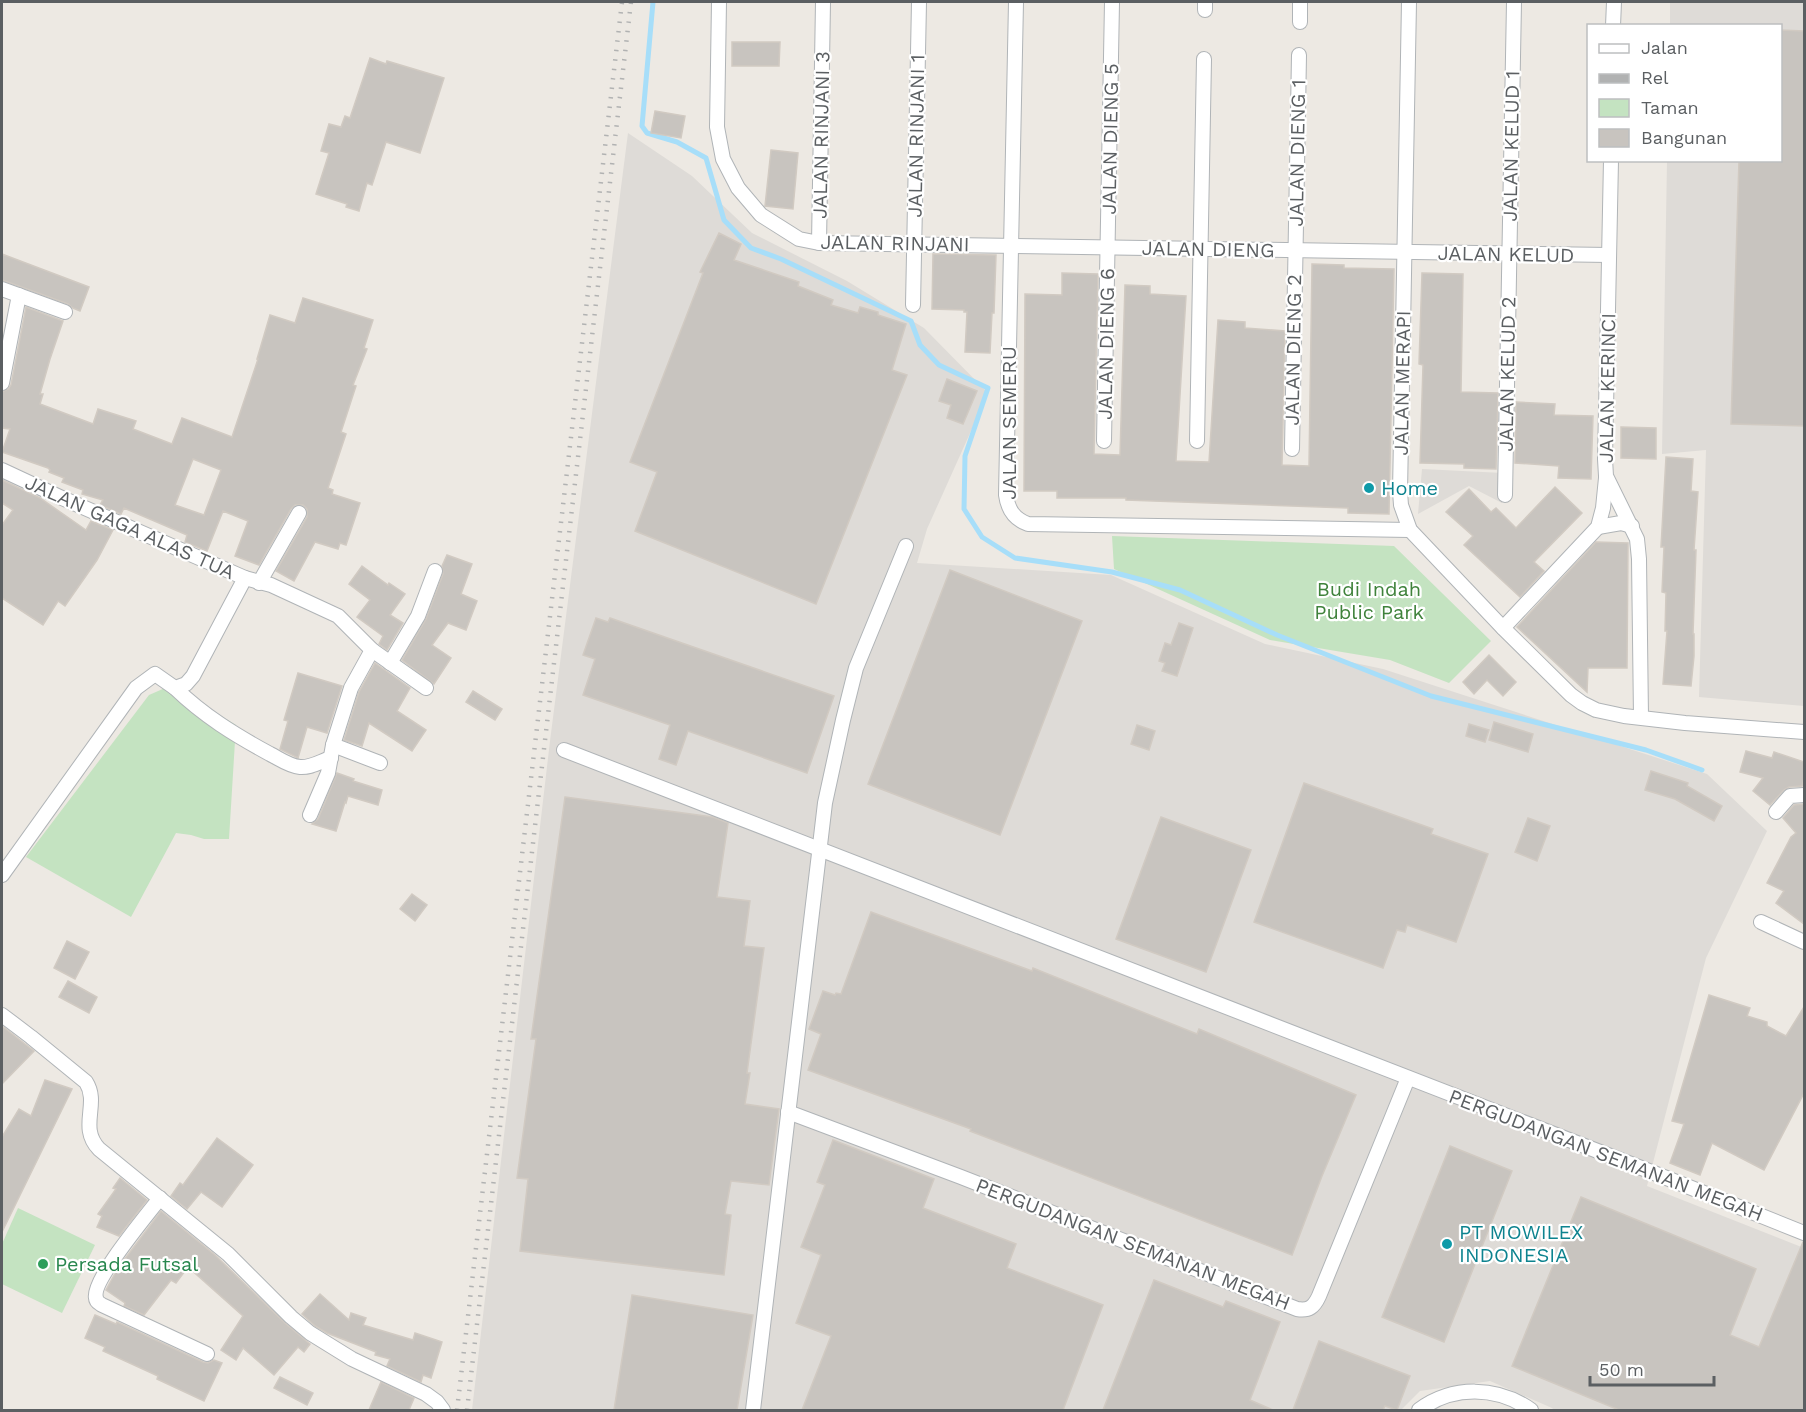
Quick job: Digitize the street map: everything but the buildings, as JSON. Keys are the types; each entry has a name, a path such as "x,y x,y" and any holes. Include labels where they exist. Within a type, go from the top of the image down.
{"street":[{"name":"JALAN RINJANI","path":"719,2 717,127 723,159 738,188 761,215 799,239 819,243 1011,246"},
{"name":"JALAN RINJANI 3","path":"819,243 823,2"},
{"name":"JALAN RINJANI 1","path":"913,305 919,2"},
{"name":"JALAN SEMERU","path":"1016,2 1006,495 1007,505 1012,514 1019,521 1040,525 1410,530"},
{"name":"JALAN DIENG 5","path":"1108,247 1113,2"},
{"path":"1300,2 1300,22"},
{"name":"JALAN MERAPI","path":"1409,2 1400,492 1401,505 1410,530 1503,628 1582,703 1607,713 1685,723 1804,732"},
{"name":"JALAN KELUD 1","path":"1509,254 1514,2"},
{"path":"1613,24 1614,2"},
{"name":"JALAN DIENG 1","path":"1295,250 1299,55"},
{"path":"1197,441 1204,59"},
{"name":"JALAN KERINCI","path":"1611,162 1605,459 1606,476 1637,539 1641,717"},
{"name":"JALAN DIENG","path":"1011,246 1404,252"},
{"name":"JALAN DIENG 6","path":"1104,441 1108,247"},
{"name":"JALAN DIENG 2","path":"1292,449 1295,250"},
{"name":"JALAN KELUD","path":"1404,252 1609,255"},
{"name":"JALAN KELUD 2","path":"1505,495 1509,254"},
{"path":"2,289 65,312"},
{"path":"2,383 19,295"},
{"name":"JALAN GAGA ALAS TUA","path":"2,470 245,578 271,585 338,616 372,650 426,688"},
{"path":"1503,628 1598,527 1606,490 1606,476"},
{"name":"JALAN GAGA ALAS TUA","path":"259,583 299,513"},
{"path":"1598,527 1621,523 1632,526"},
{"path":"753,1410 825,803 856,668 906,546"},
{"path":"390,663 418,616 435,571"},
{"path":"175,688 186,684 193,676 245,578"},
{"path":"310,815 328,773 332,751 351,688 372,650"},
{"path":"2,875 136,688 155,674 175,688 196,708 244,741 292,766 310,766 332,751 380,763"},
{"name":"PERGUDANGAN SEMANAN MEGAH","path":"564,750 1804,1233"},
{"path":"1776,812 1790,796 1804,795"},
{"path":"1761,922 1804,942"},
{"path":"2,1016 86,1082 92,1097 89,1124 92,1142 114,1163 228,1254 310,1333 352,1359 426,1394 443,1410"},
{"name":"PERGUDANGAN SEMANAN MEGAH","path":"788,1112 1304,1310 1310,1309 1319,1296 1408,1078"},
{"path":"160,1198 101,1278 95,1297 102,1305 207,1354"},
{"path":"1419,1410 1446,1396 1473,1391 1507,1397 1531,1410"}],"shaded area":[{"path":"1670,2 1804,2 1804,706 1699,697 1706,450 1662,454 1667,162 1782,162 1782,24 1670,24"},
{"path":"628,133 692,176 752,233 847,281 924,328 988,393 927,529 917,563 1111,575 1265,644 1383,669 1707,774 1767,831 1706,958 1647,1186 1804,1248 1804,1410 1554,1410 1490,1381 1420,1391 1401,1410 472,1410 550,741"},
{"path":"1422,469 1503,473 1502,503 1469,486 1418,514"}],"green space":[{"name":"Budi Indah Public Park","path":"1112,536 1394,546 1491,641 1449,683 1390,660 1270,640 1114,569"},
{"path":"165,688 182,692 236,725 229,839 204,839 176,833 131,917 26,857 149,695"},
{"name":"Persada Futsal","path":"18,1208 95,1245 62,1313 2,1284 2,1244"}],"waterway":[{"path":"653,2 642,126 647,133 677,142 706,158 724,220 751,248 781,259 911,321 920,345 939,365 988,388 965,456 964,509 982,537 1015,558 1112,572 1180,590 1277,635 1431,696 1646,750 1702,770"}],"railway":[{"path":"457,1410 622,2"},
{"path":"467,1410 631,2"}],"place":[{"name":"Home","path":"1369,488"},
{"name":"PT MOWILEX INDONESIA","path":"1447,1244"},
{"name":"Persada Futsal","path":"43,1264"}]}
